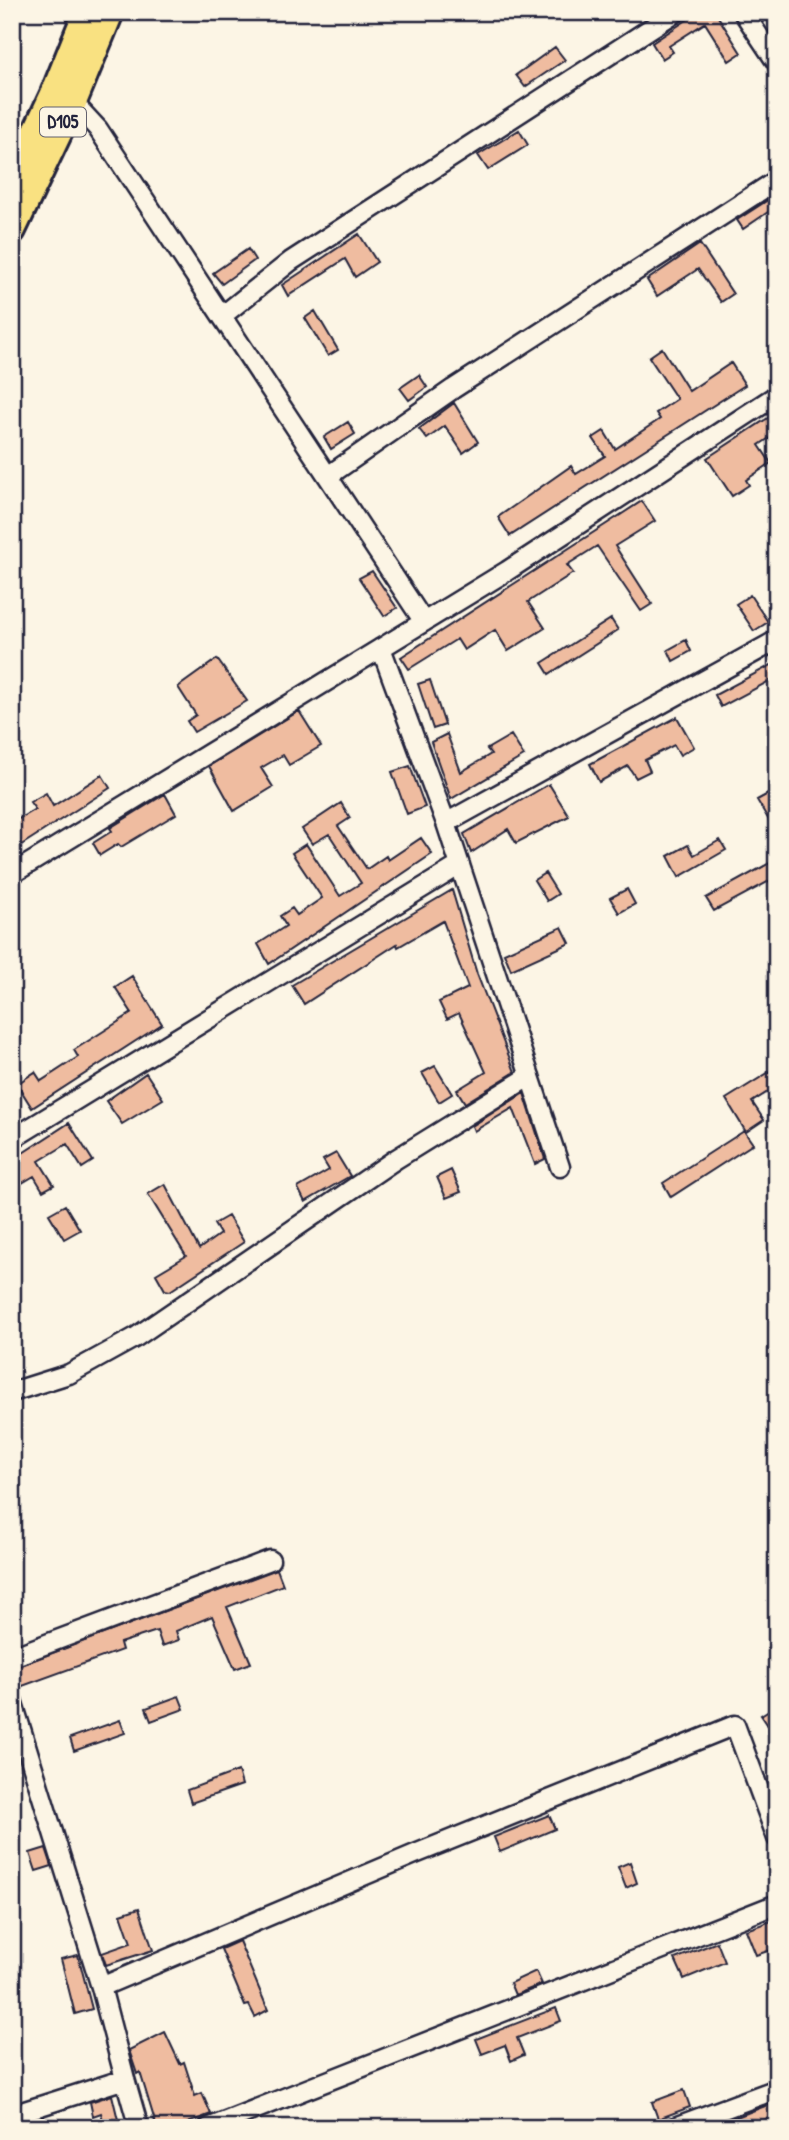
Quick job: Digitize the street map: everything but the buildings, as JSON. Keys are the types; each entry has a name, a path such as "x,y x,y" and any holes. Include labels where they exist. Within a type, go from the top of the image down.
{"highway":[{"name":"D105","path":"12,184 54,94 87,12"},
{"name":"D105","path":"12,230 73,102 110,12"}],"street":[{"path":"222,316 291,261 676,12"},
{"path":"743,12 777,63"},
{"path":"73,102 97,129 424,622"},
{"path":"328,476 453,389 777,180"},
{"path":"12,874 424,622 777,395"},
{"path":"446,823 777,640"},
{"path":"381,648 446,823 560,1167"},
{"path":"12,1139 460,865"},
{"path":"12,1392 69,1374 136,1337 396,1158 530,1076"},
{"path":"12,1657 270,1560"},
{"path":"12,1700 101,1987 139,2128"},
{"path":"101,1987 415,1854 735,1725 777,1838"},
{"path":"208,2128 777,1904"},
{"path":"12,2115 125,2079"},
{"path":"672,2128 777,2089"}]}
